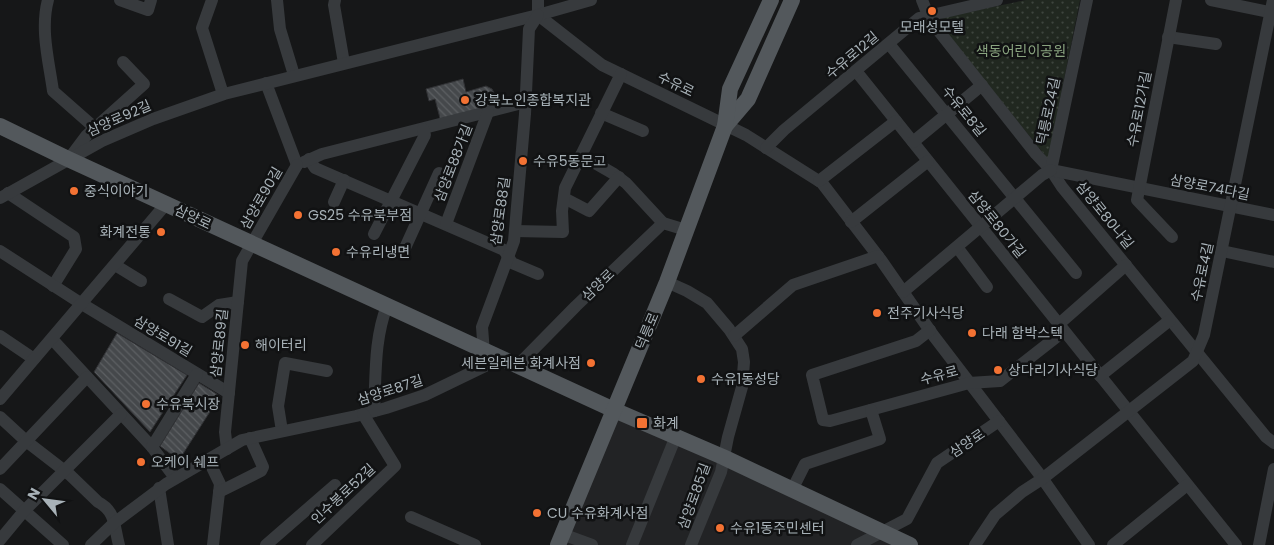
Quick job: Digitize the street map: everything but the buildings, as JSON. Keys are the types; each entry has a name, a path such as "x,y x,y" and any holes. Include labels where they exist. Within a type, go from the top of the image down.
{"main road":[{"name":"덕릉로","path":"560,540 667,282 725,126 730,89 771,0"},
{"name":"덕릉로","path":"725,126 748,99 792,0"},
{"name":"삼양로","path":"0,126 614,410 723,457 910,545"}],"street":[{"name":"삼양로92길","path":"48,0 45,30 53,91 95,128"},
{"path":"120,0 149,5"},
{"path":"212,0 202,28 223,94"},
{"path":"277,0 280,29 294,75"},
{"path":"335,0 334,5 344,63"},
{"path":"538,0 538,16"},
{"name":"삼양로92길","path":"68,159 102,141 153,119 223,94 538,16 576,2 591,0"},
{"name":"삼양로80나길","path":"922,0 928,16 1036,154 1051,170 1062,187 1266,437 1274,443"},
{"name":"수유로12길","path":"766,148 784,130 919,18 997,0"},
{"name":"덕릉로24길","path":"1051,170 1087,0"},
{"name":"수유로12가길","path":"1140,188 1176,0"},
{"path":"1211,0 1272,8"},
{"name":"수유로4길","path":"1042,479 1193,361 1204,335 1272,8"},
{"name":"수유로","path":"538,16 602,65 746,136 819,181 878,256 930,330 1089,545"},
{"name":"삼양로88길","path":"483,350 482,326 508,256 515,231 526,102 529,29 538,16"},
{"path":"1168,37 1216,44"},
{"name":"수유로8길","path":"889,44 1076,273"},
{"name":"삼양로92길","path":"68,159 86,136 144,84 123,62"},
{"name":"삼양로80가길","path":"856,71 1233,544"},
{"path":"515,231 563,232 562,211 565,188 621,74"},
{"name":"삼양로90길","path":"252,243 297,165 266,83"},
{"path":"913,142 982,85"},
{"path":"297,165 322,154 526,102"},
{"name":"삼양로88가길","path":"446,224 488,112"},
{"path":"601,113 643,131"},
{"path":"819,181 896,121"},
{"path":"374,234 424,136 423,129"},
{"path":"580,156 619,177 663,223 686,230"},
{"path":"53,286 76,249 74,237 4,196 68,159"},
{"name":"삼양로88가길","path":"309,159 315,168 504,250 512,263 538,274"},
{"path":"851,222 928,161"},
{"path":"903,292 1014,198 1051,170"},
{"name":"삼양로74다길","path":"1051,170 1274,215"},
{"name":"삼양로88가길","path":"405,248 439,173"},
{"path":"564,198 589,211 619,177"},
{"path":"334,202 344,180"},
{"path":"1140,188 1137,200 1172,237"},
{"path":"0,399 166,204"},
{"name":"삼양로","path":"518,365 576,306 663,223"},
{"name":"삼양로89길","path":"227,449 225,432 242,261 252,243"},
{"path":"957,247 987,287"},
{"path":"1222,251 1274,262"},
{"name":"삼양로91길","path":"2,256 229,393"},
{"path":"734,336 792,285 878,256"},
{"path":"115,265 141,281"},
{"path":"1060,326 1126,265"},
{"path":"667,282 707,303 734,336 742,349 744,362 742,386 723,457"},
{"path":"169,299 202,317 219,305 238,302"},
{"path":"368,413 378,339 388,306"},
{"path":"1100,376 1170,320"},
{"name":"수유로","path":"930,330 916,341 812,375 823,420 830,421 969,383 1000,381 1059,335 1060,326"},
{"path":"0,336 34,359"},
{"path":"52,339 152,447 175,478"},
{"name":"삼양로87길","path":"91,545 114,523 159,488 242,440 368,413 425,395 485,366 483,350"},
{"path":"282,431 278,406 285,363 327,371"},
{"path":"152,447 197,374"},
{"path":"0,469 87,377"},
{"path":"792,490 805,464 880,439 871,410"},
{"name":"인수봉로52길","path":"312,545 395,466 368,413"},
{"path":"0,540 24,511 121,414"},
{"path":"0,417 112,513 119,545"},
{"name":"삼양로","path":"857,545 907,519 937,463 999,422"},
{"path":"632,545 676,436"},
{"path":"219,492 261,471 263,467 250,438"},
{"name":"삼양로85길","path":"696,543 721,472 723,457"},
{"path":"208,460 220,484 213,545"},
{"path":"1259,545 1273,477"},
{"path":"975,545 995,515 1022,492 1042,479"},
{"path":"266,545 335,485"},
{"path":"1114,545 1187,485"},
{"path":"159,488 168,545"},
{"path":"0,489 63,545"},
{"path":"411,516 475,545"},
{"name":"덕릉로","path":"560,540 592,545"}],"shaded area":[{"path":"618,419 903,545 565,545"}],"green space":[{"name":"색동어린이공원","path":"1026,0 1080,0 1048,159 935,19"}],"place":[{"name":"모래성모텔","path":"932,11"},
{"name":"강북노인종합복지관","path":"465,100"},
{"name":"수유5동문고","path":"523,161"},
{"name":"중식이야기","path":"74,191"},
{"name":"GS25 수유북부점","path":"298,215"},
{"name":"화계전통","path":"161,232"},
{"name":"수유리냉면","path":"336,252"},
{"name":"전주기사식당","path":"877,313"},
{"name":"다래 함박스텍","path":"972,333"},
{"name":"해이터리","path":"245,345"},
{"name":"세븐일레븐 화계사점","path":"591,363"},
{"name":"상다리기사식당","path":"998,370"},
{"name":"수유1동성당","path":"701,379"},
{"name":"수유북시장","path":"146,404"},
{"name":"화계","path":"642,423"},
{"name":"오케이 쉐프","path":"141,462"},
{"name":"CU 수유화계사점","path":"537,513"},
{"name":"수유1동주민센터","path":"720,528"}]}
